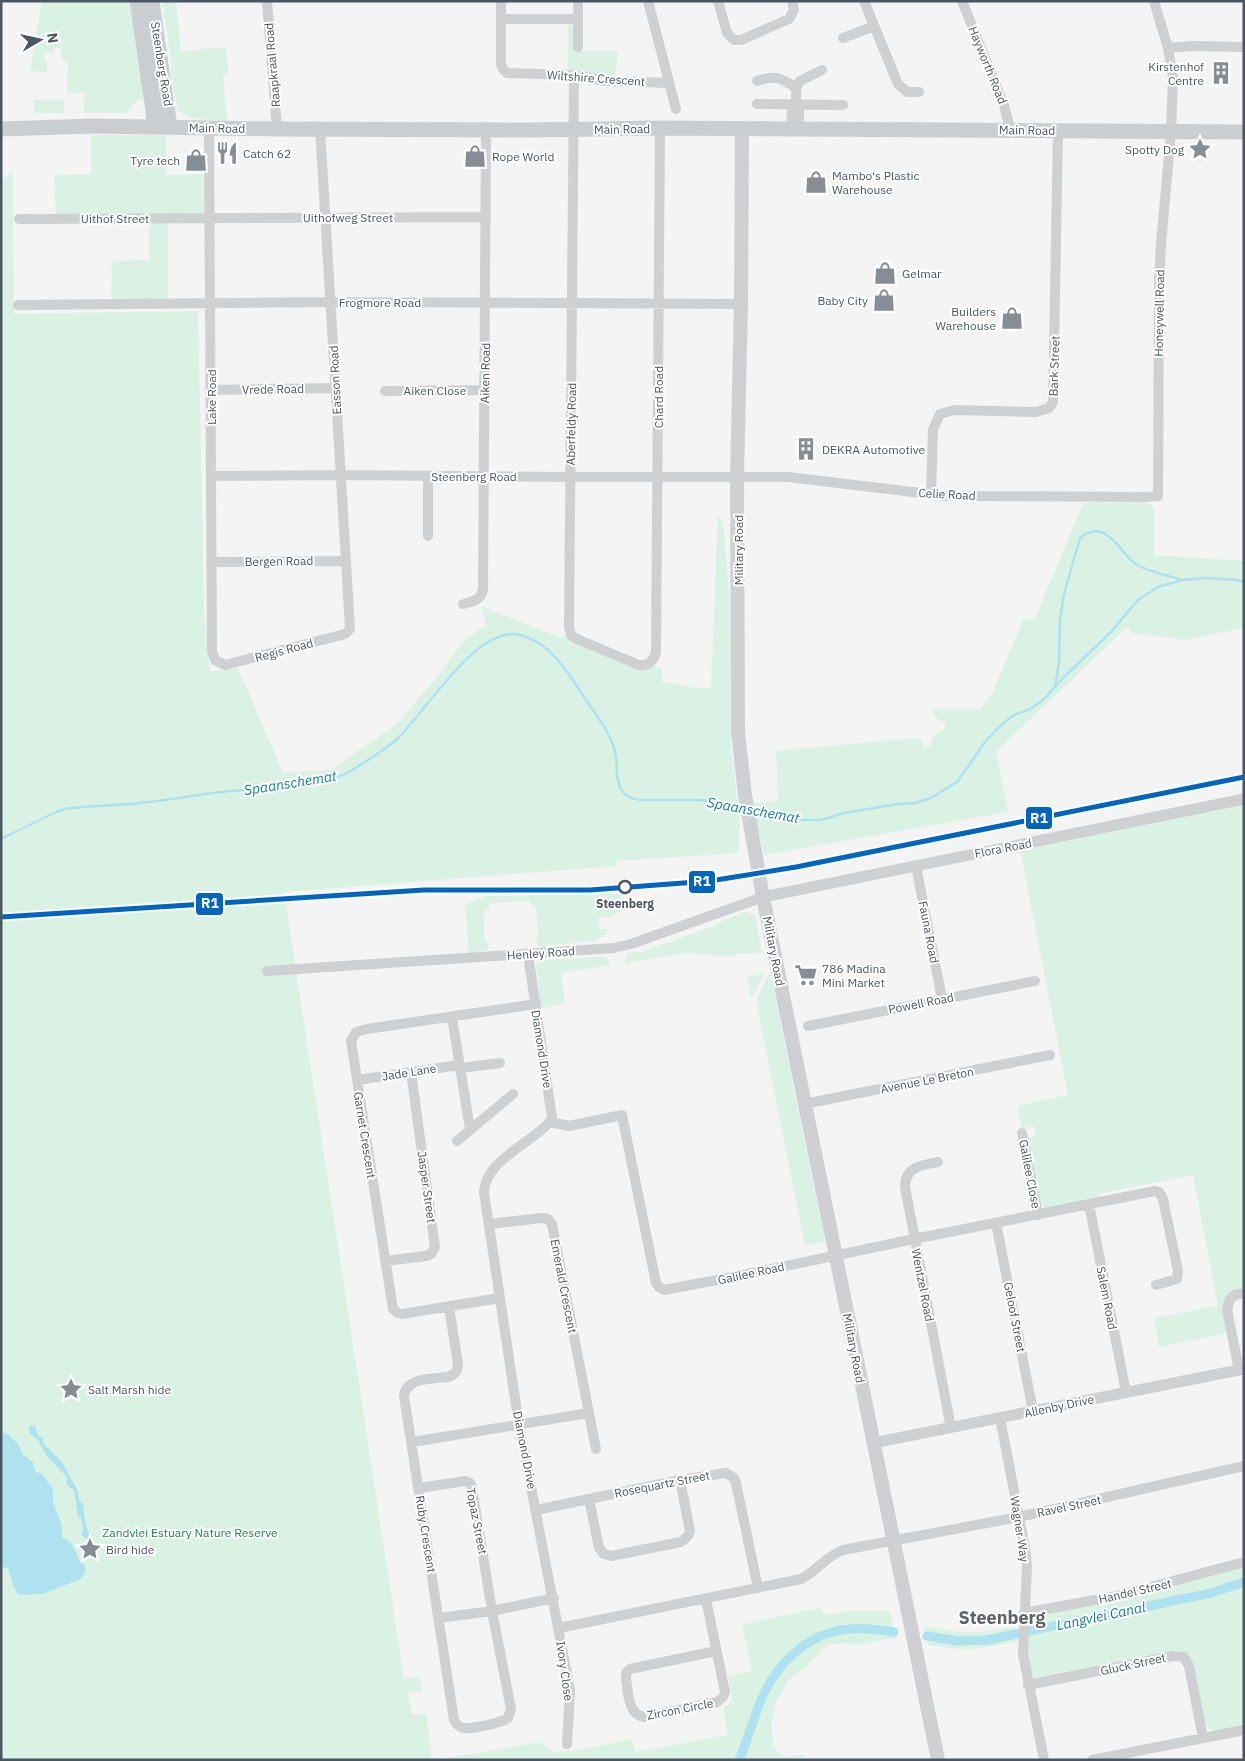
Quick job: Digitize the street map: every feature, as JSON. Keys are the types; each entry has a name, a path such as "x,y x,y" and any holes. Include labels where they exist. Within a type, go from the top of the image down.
{"main road":[{"name":"Steenberg Road","path":"142,2 154,127"},
{"name":"Steenberg Road","path":"142,2 170,127"},
{"name":"Main Road","path":"1,128 1010,129 1244,132"},
{"name":"Military Road","path":"742,130 738,477 738,732 744,795 804,1104 938,1760"}],"street":[{"name":"Raapkraal Road","path":"267,1 277,129"},
{"name":"Wiltshire Crescent","path":"501,1 501,64 507,73 574,75 605,81 669,83"},
{"path":"648,1 676,109"},
{"path":"718,1 727,33 734,40 741,40 789,19 794,10 792,1"},
{"path":"864,1 898,84 907,92 919,92"},
{"name":"Hayworth Road","path":"962,1 1004,105 1010,129"},
{"name":"Honeywell Road","path":"1154,1 1168,48 1172,78 1171,132 1159,280 1158,496"},
{"path":"578,5 578,47"},
{"path":"502,19 578,19"},
{"path":"843,38 874,26"},
{"path":"1168,48 1244,46"},
{"path":"795,130 792,110 796,106 796,88 800,81 822,70"},
{"name":"Aberfeldy Road","path":"574,75 569,627 570,633 576,638 639,665 648,664"},
{"path":"756,81 767,78 781,78 796,88"},
{"path":"757,104 796,106 843,105"},
{"name":"Lake Road","path":"208,128 211,304 212,651 213,656 219,663"},
{"name":"Easson Road","path":"320,128 327,216 350,629 348,632"},
{"name":"Chard Road","path":"648,664 655,657 656,652 660,128"},
{"name":"Aiken Road","path":"462,604 477,600 482,594 486,129"},
{"name":"Bark Street","path":"931,494 933,429 936,419 940,414 954,410 1036,412 1049,408 1053,402 1058,131"},
{"name":"Uithofweg Street","path":"210,218 327,216 486,217"},
{"name":"Uithof Street","path":"19,219 210,218"},
{"name":"Frogmore Road","path":"18,304 331,302 741,304"},
{"name":"Vrede Road","path":"211,390 336,388"},
{"name":"Aiken Close","path":"385,390 484,390"},
{"name":"Steenberg Road","path":"211,476 738,477"},
{"path":"428,476 428,536"},
{"name":"Celie Road","path":"738,477 788,477 946,496 1158,496"},
{"name":"Bergen Road","path":"212,562 346,560"},
{"name":"Regis Road","path":"219,663 225,665 236,663 348,632"},
{"name":"Flora Road","path":"763,897 1244,800"},
{"name":"Fauna Road","path":"916,866 942,999"},
{"name":"Henley Road","path":"267,971 614,948 631,944 763,897"},
{"name":"Diamond Drive","path":"528,954 552,1118 550,1122 495,1167 488,1176 484,1192 519,1425 559,1628"},
{"name":"Powell Road","path":"808,1026 1035,981"},
{"name":"Garnet Crescent","path":"500,1298 402,1314 398,1313 391,1306 351,1041 356,1032 536,1004"},
{"path":"452,1017 470,1130"},
{"name":"Avenue Le Breton","path":"804,1104 1050,1056"},
{"name":"Jade Lane","path":"357,1080 453,1066 461,1068 500,1063"},
{"name":"Jasper Street","path":"384,1261 426,1256 431,1254 435,1247 411,1072"},
{"path":"457,1141 513,1094"},
{"name":"Galilee Road","path":"550,1122 569,1126 622,1115 656,1282 659,1288 664,1290 1155,1191 1162,1195 1178,1276 1172,1281 1156,1285"},
{"name":"Galilee Close","path":"1022,1133 1038,1215"},
{"name":"Wentzel Road","path":"938,1162 915,1167 907,1175 905,1181 914,1239 951,1428"},
{"name":"Salem Road","path":"1089,1204 1126,1392"},
{"name":"Emerald Crescent","path":"489,1224 542,1218 548,1219 552,1224 596,1449"},
{"name":"Geloof Street","path":"996,1223 1033,1411"},
{"path":"1241,1369 1227,1310 1230,1299 1235,1295 1244,1293"},
{"name":"Ruby Crescent","path":"449,1307 458,1369 452,1375 415,1382 407,1387 404,1396 454,1720 457,1725 466,1728 502,1722 512,1712 492,1610"},
{"name":"Allenby Drive","path":"873,1443 1241,1369"},
{"path":"412,1442 589,1413"},
{"name":"Wagner Way","path":"1000,1418 1026,1557 1022,1654 1044,1760"},
{"name":"Ravel Street","path":"893,1540 1019,1518 1244,1466"},
{"name":"Rosequartz Street","path":"536,1510 721,1472 730,1474 736,1483 758,1588"},
{"path":"589,1499 599,1548 604,1554 611,1556 681,1542 688,1536 690,1531 680,1480"},
{"name":"Topaz Street","path":"419,1488 465,1481 472,1485 492,1610"},
{"path":"559,1628 706,1599 806,1576 829,1556 843,1550 893,1540"},
{"name":"Handel Street","path":"1024,1613 1116,1596 1244,1562"},
{"path":"439,1618 554,1598"},
{"name":"Zircon Circle","path":"706,1599 725,1692 722,1700 645,1717 638,1716 634,1712 626,1679 626,1673 630,1669 716,1651"},
{"name":"Ivory Close","path":"559,1628 570,1690 566,1744"},
{"name":"Gluck Street","path":"1028,1686 1173,1656 1184,1657 1189,1666 1204,1738"},
{"path":"1092,1760 1141,1755 1204,1738 1244,1730"}],"green space":[{"path":"42,1 129,1 145,99 137,100 127,113 84,113 85,93 67,93 68,64 61,59 61,48 54,48 53,53 44,53 47,72 30,71"},
{"path":"162,1 176,1 181,51 226,47 228,74 223,75 227,121 191,118 178,111 171,75 171,60"},
{"path":"568,23 575,31 574,51 618,51 615,78 568,69"},
{"path":"33,100 64,100 64,113 34,113"},
{"path":"91,135 166,135 166,175 206,174 205,213 203,215 168,218 168,303 111,304 112,261 149,260 149,218 56,218 54,175 91,174"},
{"name":"Zandvlei Estuary Nature Reserve","path":"13,171 14,314 198,311 204,609 210,672 238,668 283,773 330,770 396,725 453,658 443,667 464,641 486,625 481,606 561,638 567,636 639,669 645,670 654,666 662,669 662,682 697,688 711,688 718,517 723,521 730,601 731,750 740,821 738,853 617,861 617,866 284,892 404,1679 420,1677 422,1691 408,1694 412,1715 426,1713 432,1760 1,1760 1,181"},
{"path":"1145,502 1154,509 1154,555 1244,561 1244,628 1185,640 1133,633 1127,627 996,752 1008,812 764,855 753,803 778,801 776,751 914,738 922,739 923,747 931,746 935,735 945,730 945,722 939,720 932,713 933,709 980,709 993,692 1023,620 1035,619 1083,503"},
{"path":"1244,799 1244,1293 1235,1295 1228,1333 1159,1347 1154,1318 1218,1306 1193,1175 1098,1194 1098,1198 1051,1208 1045,1208 1040,1204 1028,1144 1028,1139 1036,1135 1034,1126 1022,1128 1017,1106 1068,1095 1019,844"},
{"path":"620,894 621,910 610,917 598,918 599,929 609,929 602,937 593,941 549,945 543,948 537,944 535,939 538,938 536,906 531,906 530,901 489,903 489,909 483,910 485,942 489,942 488,948 483,951 469,953 465,905 487,896"},
{"path":"745,912 755,915 762,953 736,954 736,957 687,953 625,963 626,955 630,953 639,953 717,925"},
{"path":"606,958 610,965 561,973 565,1004 541,1008 536,966 538,962 542,960"},
{"path":"770,971 825,1242 805,1246 756,1000"},
{"path":"765,973 751,999 747,977"},
{"path":"1244,1564 1244,1727 1213,1731 1205,1725 1186,1655 1035,1679 1032,1677 1026,1656 1031,1615"},
{"path":"820,1608 827,1615 849,1611 890,1611 895,1638 856,1645 848,1643 832,1644 823,1648 814,1659 788,1681 776,1702 771,1723 773,1747 784,1757 803,1755 804,1760 435,1760 541,1742 553,1752 575,1751 632,1739 635,1752 728,1735 723,1707 732,1700 728,1676 752,1671 742,1624"},
{"path":"924,1627 979,1632 1015,1627 1018,1636 1016,1642 968,1650 928,1645"}],"water":[{"path":"31,1425 35,1426 38,1435 43,1438 44,1444 62,1462 78,1491 79,1499 83,1505 86,1527 89,1532 88,1540 82,1536 83,1526 81,1518 78,1516 74,1491 67,1485 66,1476 47,1456 36,1438 29,1433 30,1430 28,1428"},
{"path":"1,1433 8,1434 18,1444 23,1455 33,1462 35,1471 43,1475 53,1490 53,1503 62,1526 62,1537 72,1544 79,1560 85,1566 85,1573 81,1579 42,1594 19,1595 13,1585 8,1568 1,1567"}],"waterway":[{"path":"1055,687 1059,662 1060,620 1064,594 1080,538 1089,532 1098,531 1112,539 1130,559 1141,567 1180,579"},
{"name":"Spaanschemat","path":"753,809 804,820 821,820 844,813 915,803 931,798 958,781 985,742 1000,726 1014,715 1030,709 1043,700 1110,633 1138,600 1158,587 1182,580 1207,578 1244,582"},
{"name":"Spaanschemat","path":"1,839 65,809 151,802 326,780 340,776 393,743 470,656 487,643 504,635 520,635 532,639 552,653 568,673 612,742 619,784 627,796 640,800 700,800 743,806"},
{"name":"Langvlei Canal","path":"927,1636 958,1641 987,1640 1211,1593 1244,1582"},
{"name":"Langvlei Canal","path":"739,1760 768,1685 785,1662 796,1652 807,1643 833,1632 860,1628 894,1632"}],"transit line":[{"name":"R1","path":"1,917 424,890 590,890 710,881 796,867 1244,777"}],"place":[{"name":"Kirstenhof Centre","path":"1221,73"},
{"name":"Spotty Dog","path":"1200,149"},
{"name":"Catch 62","path":"227,153"},
{"name":"Rope World","path":"475,156"},
{"name":"Tyre tech","path":"196,160"},
{"name":"Mambo's Plastic Warehouse","path":"816,182"},
{"name":"Gelmar","path":"885,273"},
{"name":"Baby City","path":"884,300"},
{"name":"Builders Warehouse","path":"1012,318"},
{"name":"DEKRA Automotive","path":"806,449"},
{"name":"Steenberg","path":"625,887"},
{"name":"786 Madina Mini Market","path":"806,975"},
{"name":"Salt Marsh hide","path":"71,1389"},
{"name":"Bird hide","path":"90,1549"}],"district":[{"name":"Steenberg","path":"1002,1617"}]}
